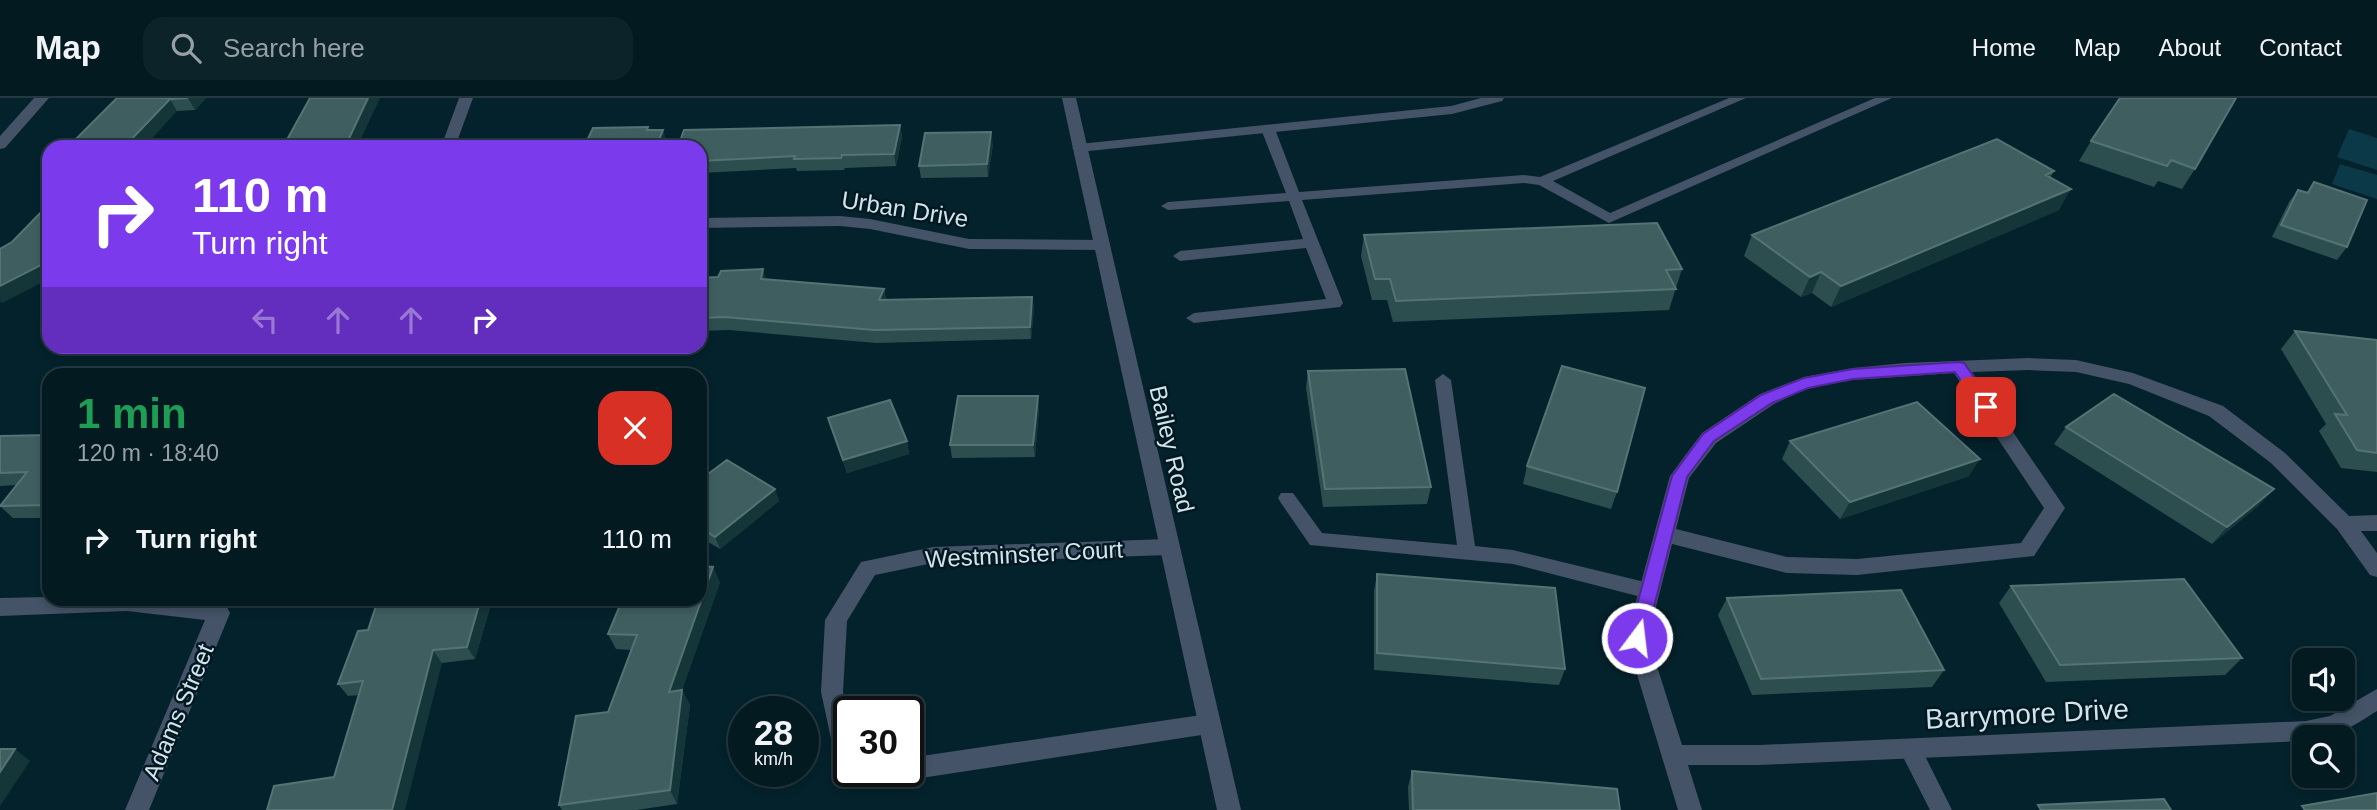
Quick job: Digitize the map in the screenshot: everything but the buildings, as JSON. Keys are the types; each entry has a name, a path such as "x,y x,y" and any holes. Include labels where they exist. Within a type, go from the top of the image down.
{"street":[{"path":"0,145 42,98"},
{"path":"451,140 466,98"},
{"name":"Bailey Road","path":"1069,98 1229,810"},
{"path":"1079,148 1451,110 1497,98"},
{"name":"Urban Drive","path":"707,223 840,221 870,224 969,244 1101,245"},
{"path":"1690,810 1637,638 1649,591 1680,476 1687,466 1709,438 1767,399 1804,383 1853,374 2029,364 2076,366 2133,379 2178,394 2216,411 2245,432 2278,458 2344,524 2377,569"},
{"path":"1665,534 1787,565 1857,567 2028,550 2055,508 1959,367"},
{"path":"2344,524 2377,523"},
{"name":"Westminster Court","path":"833,697 836,620 868,568 933,555 1168,547"},
{"name":"Adams Street","path":"0,607 42,605"},
{"name":"Adams Street","path":"137,810 219,613 160,606"},
{"name":"Barrymore Drive","path":"1672,755 1760,755 2306,731 2335,725 2377,699"},
{"path":"924,767 1208,724"}],"lane":[{"path":"1542,181 1740,98"},
{"path":"1168,206 1524,178 1542,181 1609,219 1886,98"},
{"path":"1194,318 1335,303 1268,129"},
{"path":"1180,256 1312,243"},
{"path":"1443,380 1466,554"},
{"path":"1287,498 1317,540 1513,557 1649,591"},
{"path":"1910,749 1941,810"}],"shaded area":[{"path":"2349,129 2377,138 2377,170 2337,157"},
{"path":"2340,164 2377,175 2377,199 2332,184"}],"route":[{"path":"1637,638 1680,476 1709,438 1767,399 1804,383 1853,374 1959,367 1986,407"}]}
